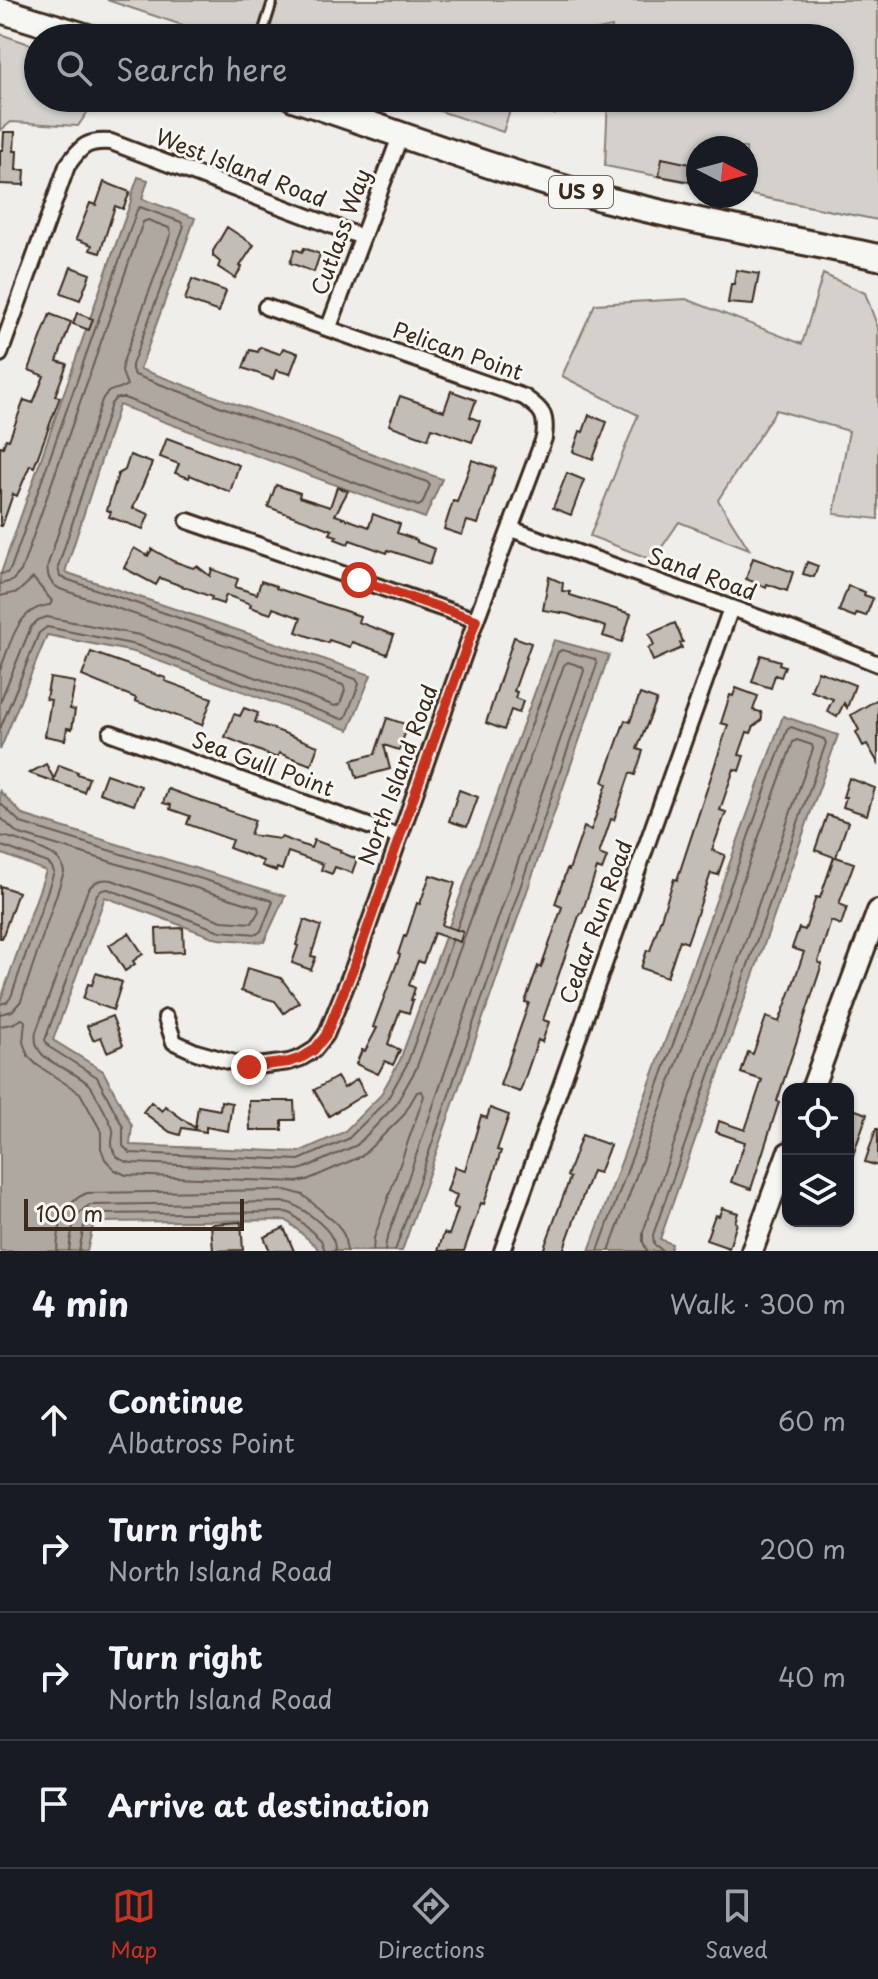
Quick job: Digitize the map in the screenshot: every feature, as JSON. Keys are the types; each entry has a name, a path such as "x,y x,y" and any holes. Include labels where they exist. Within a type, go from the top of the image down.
{"highway":[{"path":"0,10 46,24"},
{"name":"US 9","path":"335,112 485,164 592,196 878,257"}],"main road":[{"path":"814,1083 878,911"},
{"path":"752,1251 787,1155"}],"street":[{"name":"Cutlass Way","path":"266,307 329,327 401,134"},
{"name":"West Island Road","path":"0,354 67,166 87,143 111,142 362,237"},
{"name":"Pelican Point","path":"329,327 524,397 540,408 546,423 544,438"},
{"name":"North Island Road","path":"166,1018 174,1042 196,1052 249,1067 289,1062 314,1050 326,1035 356,961 476,620 544,438"},
{"path":"188,521 476,620"},
{"name":"Sand Road","path":"511,529 790,629 878,664"},
{"name":"Cedar Run Road","path":"502,1251 731,608"},
{"name":"Sea Gull Point","path":"111,733 399,837"}],"lane":[{"path":"265,24 273,0"}],"shaded area":[{"path":"107,0 878,0 878,220 758,196 758,136 686,136 686,182 605,166 607,112 854,112 854,24 179,24"},
{"path":"0,34 24,42 24,112 88,112 78,126 11,122 0,131"},
{"path":"443,112 509,112 503,132"},
{"path":"823,274 865,293 878,328 878,519 834,514 849,431 776,410 718,500 749,549 679,522 653,560 590,536 638,415 562,376 595,304 686,299 802,344"}],"water":[{"path":"138,177 148,180 142,199 195,218 140,369 442,479 425,518 119,405 65,572 371,675 349,730 134,652 47,635 0,750 0,576"},
{"path":"554,640 609,655 402,1251 318,1251 286,1220 94,1222 87,1251 0,1251 0,1002 46,871 0,853 0,791 23,815 285,896 264,942 218,939 105,897 53,1040 103,1071 132,1126 130,1145 299,1152 344,1132 380,1096 400,1060"},
{"path":"783,716 838,735 660,1239 672,1244 670,1251 589,1251"}],"building":[{"path":"4,132 15,132 16,170 25,170 24,185 0,184 0,150 3,150"},
{"path":"662,158 686,163 686,181 659,176"},
{"path":"104,182 130,192 123,209 115,206 100,253 90,250 92,245 76,239 90,203 96,205"},
{"path":"227,227 254,245 235,278 218,267 220,262 213,256"},
{"path":"304,248 320,254 314,272 290,263 295,249 302,252"},
{"path":"71,267 90,274 80,300 61,293"},
{"path":"736,270 759,274 753,305 728,303"},
{"path":"192,279 226,291 219,312 185,300"},
{"path":"77,313 93,319 89,330 73,324"},
{"path":"50,314 71,322 57,361 67,364 55,396 60,397 34,467 30,465 17,496 13,494 0,526 0,446 3,447 6,439 9,440 24,400 33,403 44,376 29,370"},
{"path":"260,347 280,354 283,348 298,353 290,374 276,370 273,379 243,368 250,350 258,352"},
{"path":"451,391 476,400 470,417 480,421 472,442 432,428 428,439 389,425 400,396 444,411"},
{"path":"589,415 607,422 593,459 573,452"},
{"path":"167,438 239,465 230,492 190,475 189,478 175,473 179,464 160,457"},
{"path":"130,455 152,463 133,508 149,514 143,529 109,517 111,512 107,510 118,474 125,470"},
{"path":"472,460 496,468 478,524 467,521 462,535 444,529"},
{"path":"567,473 584,480 571,515 553,508"},
{"path":"276,485 300,493 299,497 330,507 337,487 348,491 335,515 369,527 373,514 400,524 397,533 435,549 430,564 350,540 348,544 335,539 337,536 330,534 332,530 268,507"},
{"path":"134,548 148,556 152,549 173,561 193,568 197,566 210,576 212,569 238,579 235,587 257,594 261,581 360,616 358,622 394,635 387,654 352,642 350,647 296,632 301,618 273,608 271,614 226,595 223,604 160,578 156,585 124,568"},
{"path":"753,558 793,572 787,591 746,579"},
{"path":"807,562 818,566 814,577 803,574"},
{"path":"549,577 563,583 562,591 570,592 570,595 631,614 622,642 603,636 606,627 568,614 543,610"},
{"path":"848,586 873,598 866,616 857,613 855,617 839,611"},
{"path":"675,623 683,642 680,643 682,648 653,661 648,648 654,645 649,634"},
{"path":"514,637 531,643 514,691 517,692 515,698 523,701 519,713 511,710 504,730 486,723"},
{"path":"91,652 212,698 202,725 135,701 136,698 82,676"},
{"path":"761,655 780,661 779,664 785,666 781,677 775,675 771,688 752,682"},
{"path":"818,671 855,685 847,708 844,703 837,717 827,711 833,699 811,691"},
{"path":"50,678 75,682 70,709 75,710 72,729 67,728 65,740 45,736 51,700 46,699"},
{"path":"736,688 758,696 753,710 761,712 762,717 751,733 747,732 739,755 744,756 739,771 734,769 720,810 726,812 712,850 725,855 718,875 711,873 687,943 680,940 667,977 641,968 647,950 650,951 674,879 677,880 728,725 721,723 730,695 733,696"},
{"path":"640,694 657,700 637,749 643,751 635,775 630,773 614,820 611,819 599,854 607,857 602,870 597,868 580,913 543,1020 549,1022 542,1042 538,1040 520,1092 500,1085 529,1003 525,1002 538,966 541,968 562,907 555,904 567,869 584,827 591,830 607,784 603,782 625,720 630,722"},
{"path":"878,699 878,763 867,744 863,746 851,715"},
{"path":"244,708 258,713 255,722 318,746 311,765 279,753 277,758 225,737 234,714 240,716"},
{"path":"387,718 408,725 399,750 384,745 390,769 357,778 352,760 375,754"},
{"path":"46,764 54,779 59,765 89,778 84,792 29,773"},
{"path":"106,774 141,786 134,805 99,793"},
{"path":"849,778 875,788 867,815 843,807"},
{"path":"168,789 255,820 250,835 281,837 311,848 314,840 341,850 357,859 352,873 335,867 332,874 321,870 323,864 288,852 282,870 262,866 263,861 229,848 232,840 187,824 190,816 163,803"},
{"path":"459,790 478,797 467,827 449,821"},
{"path":"827,815 848,822 836,857 854,863 839,904 847,907 841,925 831,921 818,962 822,964 751,1189 731,1182 745,1142 716,1132 719,1121 745,1130 762,1080 741,1073 748,1052 753,1054 766,1017 779,1022 804,952 792,948 799,928 805,930 816,897 820,898 834,857 815,850"},
{"path":"430,875 455,883 442,925 463,932 460,942 434,933 423,963 418,961 409,985 415,988 409,1013 400,1010 388,1044 400,1050 393,1065 385,1061 378,1074 356,1064 377,1028 373,1027 404,936"},
{"path":"0,886 18,892 2,938 0,938"},
{"path":"304,920 321,926 311,956 316,957 311,970 292,963"},
{"path":"183,928 184,952 157,953 156,929"},
{"path":"129,933 143,954 125,971 109,945"},
{"path":"247,968 281,978 299,1002 284,1013 275,1001 241,991"},
{"path":"96,973 122,982 113,1010 83,999"},
{"path":"112,1016 123,1045 107,1052 101,1037 93,1040 87,1026"},
{"path":"337,1077 344,1088 357,1079 365,1094 329,1116 314,1090"},
{"path":"221,1101 232,1103 228,1131 206,1127 206,1132 182,1128 180,1135 170,1132 143,1112 151,1102 162,1111 165,1106 195,1128 198,1106 220,1110"},
{"path":"249,1101 294,1101 295,1120 282,1120 282,1130 250,1130"},
{"path":"490,1108 509,1115 484,1204 481,1203 464,1251 438,1251 444,1233 449,1235 458,1209 453,1207 457,1195 447,1191 455,1167 465,1170 481,1116 487,1118"},
{"path":"854,1109 867,1114 854,1152"},
{"path":"878,1129 878,1166 865,1162"},
{"path":"582,1135 610,1145 599,1173 592,1171 563,1251 543,1251 570,1178 567,1176"},
{"path":"722,1208 738,1213 729,1248 706,1240 715,1215 719,1216"},
{"path":"241,1222 243,1250 213,1251 211,1224"},
{"path":"284,1228 294,1251 270,1251 264,1237"}],"route":[{"path":"249,1067 301,1058 314,1050 326,1035 356,961 476,620 359,580"}]}
